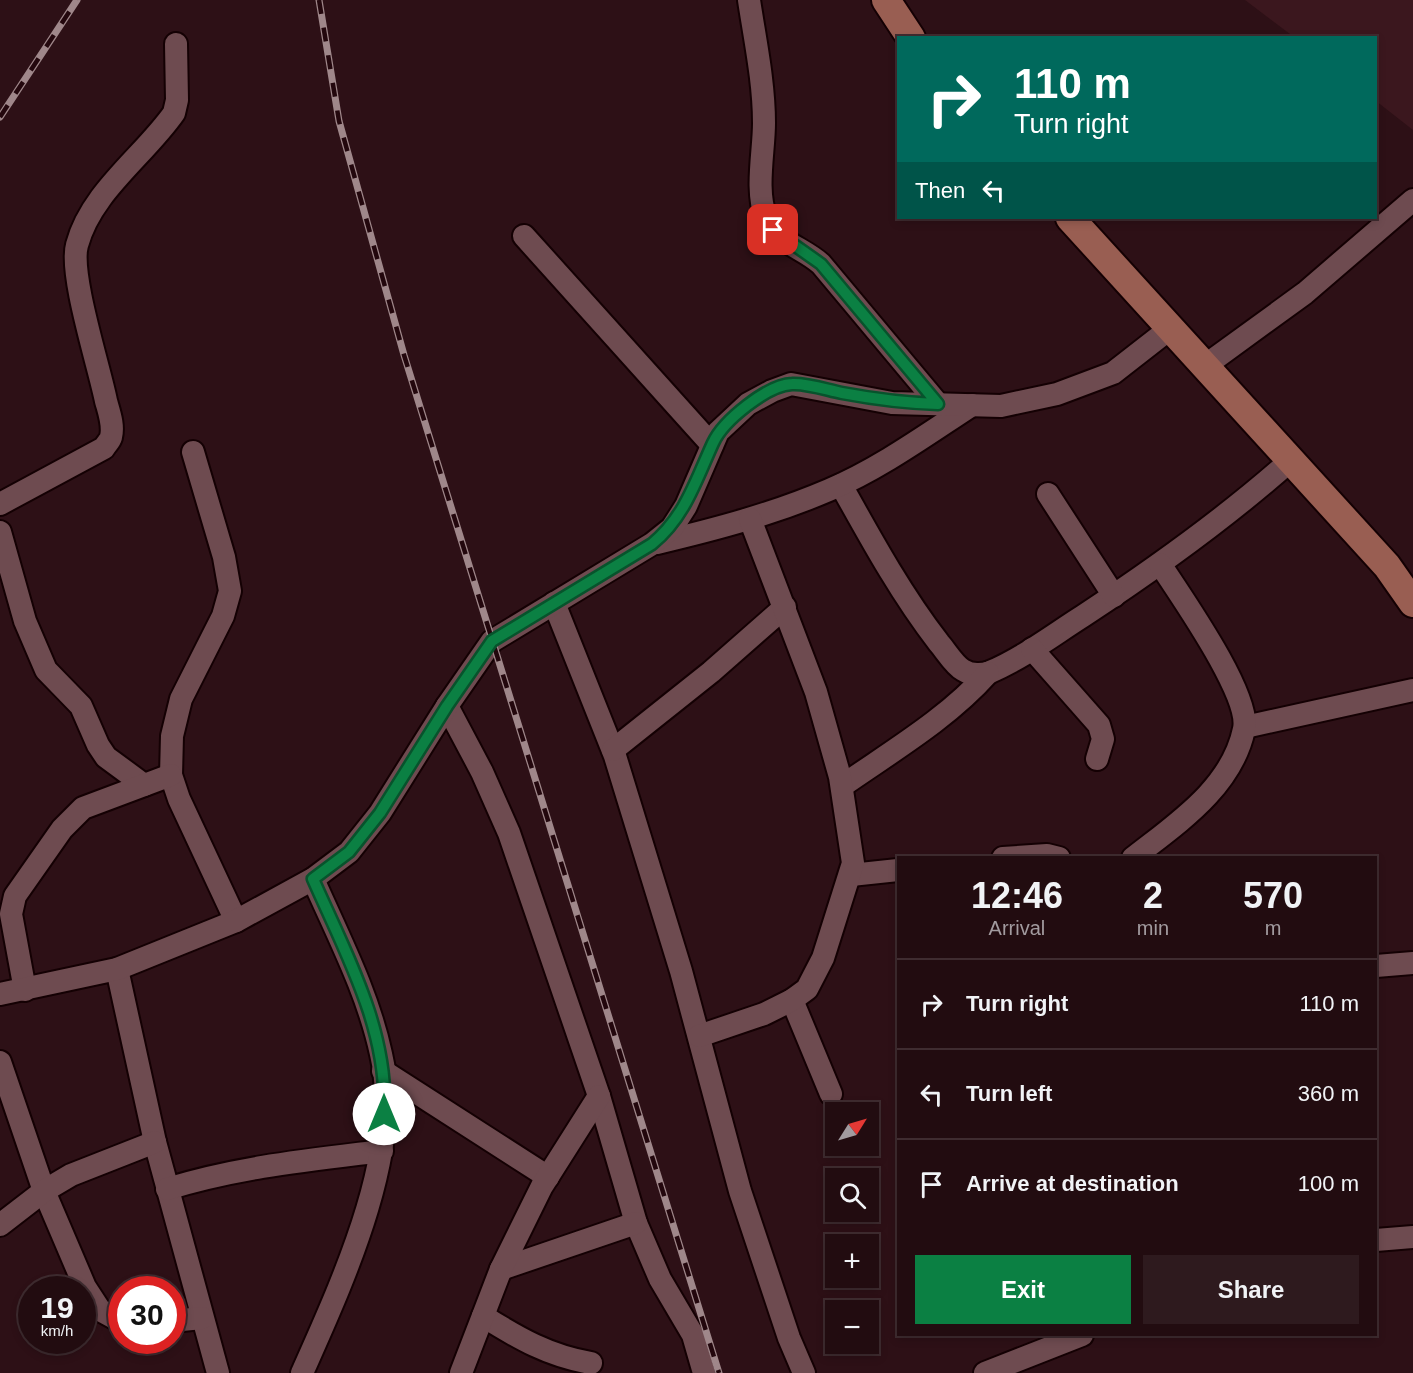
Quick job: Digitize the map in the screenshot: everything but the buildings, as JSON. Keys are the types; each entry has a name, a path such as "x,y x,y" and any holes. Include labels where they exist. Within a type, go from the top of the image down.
{"main road":[{"path":"886,0 910,36"},
{"path":"1071,219 1172,327 1387,566 1413,603"}],"street":[{"path":"749,0 763,94 762,196 766,218 781,237 810,254 821,264 938,404"},
{"path":"0,504 104,448 111,438 112,427 75,267 77,245 89,217 109,188 174,113 177,100 176,44"},
{"path":"1206,365 1305,293 1413,200"},
{"path":"524,236 712,445"},
{"path":"0,994 117,969 236,921 313,879 349,852 380,813 447,706 492,641 652,544 672,528 686,506 718,432 748,404 791,384 892,403 1001,406 1057,394 1113,373 1172,327"},
{"path":"652,544 750,519 841,485 914,443 972,405"},
{"path":"193,452 224,556 230,591 223,616 181,699 172,736 171,775 179,800 236,921"},
{"path":"842,786 942,716 988,673 1032,649 1160,564 1247,499 1291,460"},
{"path":"841,485 892,576 923,622 962,670 974,674 988,673"},
{"path":"1048,495 1114,596"},
{"path":"699,1036 764,1014 792,1000 807,989 815,976 851,875 853,863 842,786 816,692 750,519"},
{"path":"0,532 25,621 46,670 81,706 98,745 106,757 144,785"},
{"path":"1135,856 1204,799 1222,778 1234,757 1245,727 1238,700 1214,648 1160,564"},
{"path":"554,603 613,750 699,1036 740,1191 789,1338 804,1373"},
{"path":"613,750 711,672 785,607"},
{"path":"1032,649 1099,725 1103,739 1097,759"},
{"path":"1245,727 1413,690"},
{"path":"447,706 482,772 509,833 599,1096 636,1223 660,1279 693,1335 704,1373"},
{"path":"25,990 11,914 15,896 62,829 83,808 171,775"},
{"path":"1032,856 1051,856"},
{"path":"851,875 897,870"},
{"path":"302,1373 329,1311 366,1209 382,1150 385,1096 383,1071 372,1021 313,879"},
{"path":"1377,966 1413,963"},
{"path":"117,969 155,1142 218,1373"},
{"path":"792,1000 831,1094"},
{"path":"0,1062 7,1103 85,1287 100,1310 108,1314"},
{"path":"383,1071 548,1177"},
{"path":"461,1373 501,1269 548,1177 599,1096"},
{"path":"0,1225 44,1191 96,1163 155,1142"},
{"path":"167,1189 211,1175 273,1163 382,1150"},
{"path":"501,1269 636,1223"},
{"path":"1377,1240 1413,1237"},
{"path":"483,1316 531,1346 552,1354 591,1363"},
{"path":"186,1320 202,1318"},
{"path":"985,1373 1079,1336"}],"shaded area":[{"path":"1245,0 1413,0 1413,130 1377,102 1377,36 1293,36"}],"railway":[{"path":"0,117 77,0"},
{"path":"319,0 339,121 404,355 719,1373"}],"route":[{"path":"384,1114 382,1056 372,1021 313,879 349,852 380,813 447,706 492,641 652,544 672,528 686,506 718,432 748,404 772,391 791,384 892,403 938,404 821,264 810,254 792,245 773,230"}]}
